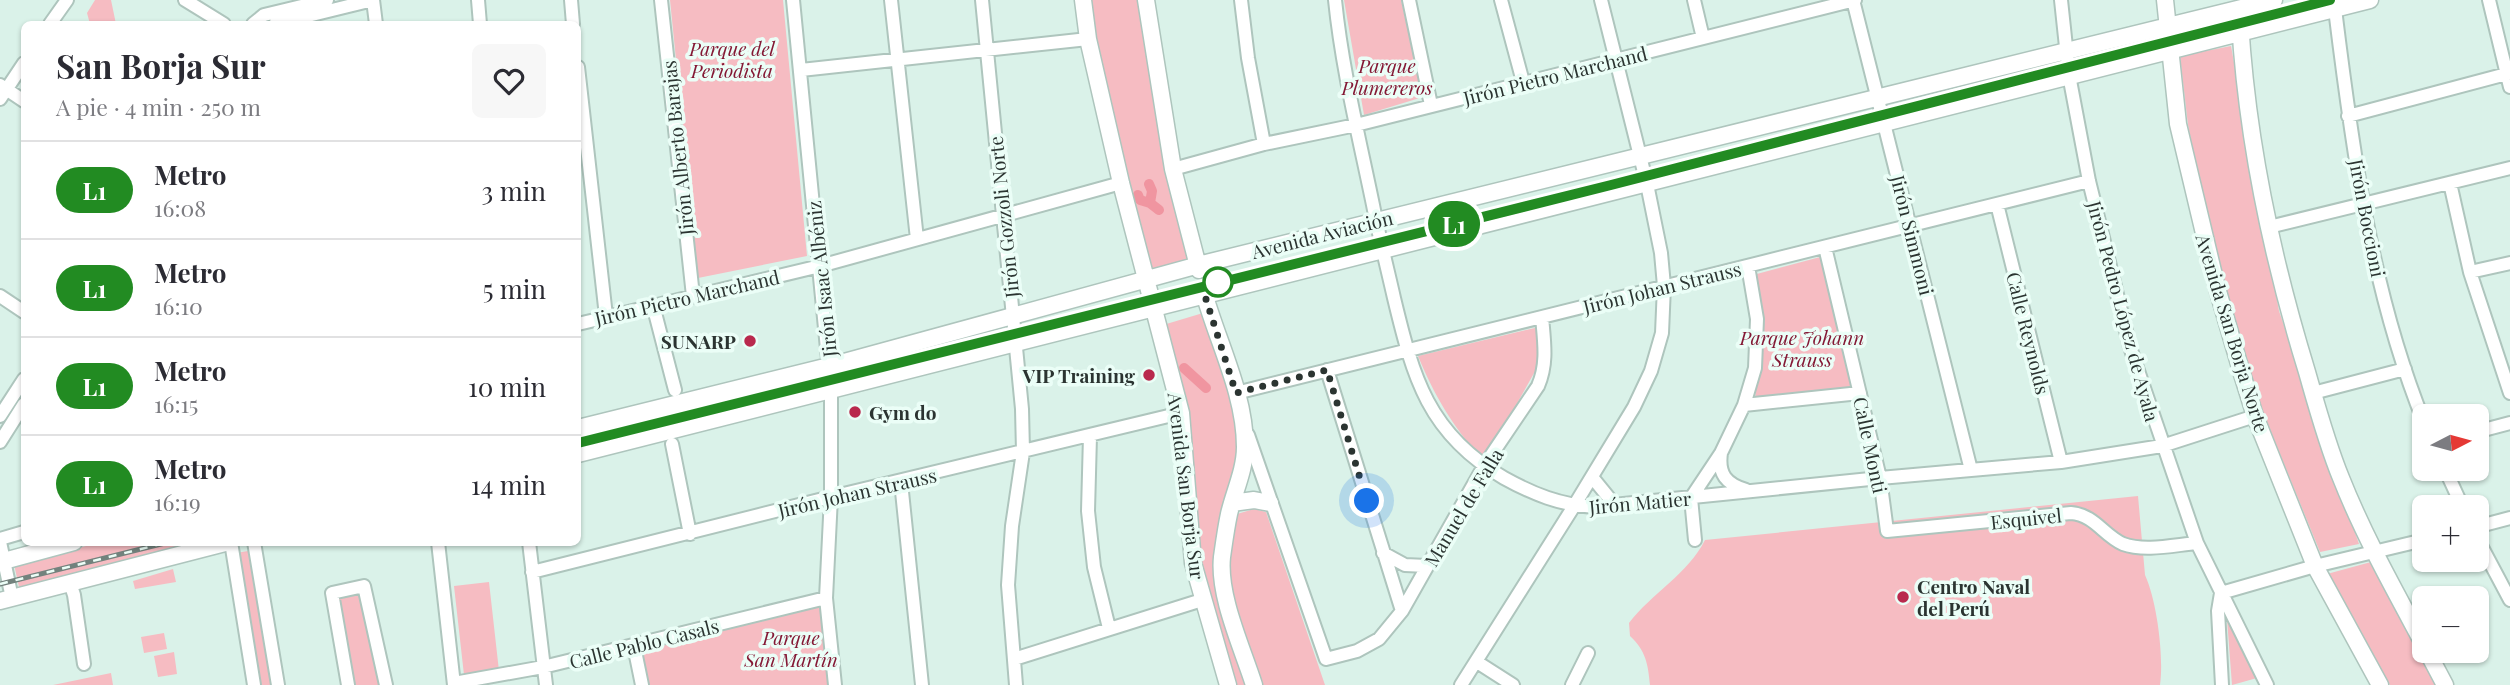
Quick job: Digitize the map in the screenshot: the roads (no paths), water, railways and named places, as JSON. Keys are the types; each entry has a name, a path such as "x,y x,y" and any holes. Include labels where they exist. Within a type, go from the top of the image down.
{"main road":[{"name":"Avenida San Borja Sur","path":"1083,0 1088,39 1121,183 1181,413 1193,563 1224,684"},
{"path":"1146,0 1173,169 1198,268"},
{"name":"Avenida San Borja Norte","path":"2165,0 2178,124 2217,288 2255,416 2315,566 2380,685"},
{"name":"Avenida Aviación","path":"581,427 830,366 1376,221 2066,52 2239,4 2274,0"},
{"name":"Avenida Aviación","path":"581,453 2370,0"},
{"path":"2239,4 2248,114 2269,227 2289,312 2341,477 2375,553 2412,622"},
{"name":"Avenida San Borja Sur","path":"1205,294 1236,393 1245,446 1222,559 1223,578 1232,617 1254,685"},
{"path":"1232,503 1254,500 1270,503"},
{"path":"2,561 59,546"},
{"path":"6,600 214,546"},
{"path":"2433,663 2445,685"}],"street":[{"path":"52,21 67,0"},
{"path":"185,0 219,21"},
{"path":"257,21 264,15 327,0"},
{"path":"287,21 373,0 376,21"},
{"path":"478,0 480,21"},
{"path":"571,0 573,21"},
{"name":"Jirón Alberto Barajas","path":"661,0 693,296"},
{"name":"Jirón Isaac Albéniz","path":"793,0 830,366 831,497 825,598 835,685"},
{"path":"891,0 917,239"},
{"name":"Jirón Gozzoli Norte","path":"982,0 1022,409 1023,452 1012,526 1008,585 1016,685"},
{"path":"1241,0 1248,58 1264,144"},
{"name":"Jirón Matier","path":"1335,0 1356,125 1376,221 1407,351 1420,390 1438,420 1458,445 1484,466 1528,492 1574,506 1594,508 2061,462 2162,446 2255,416"},
{"path":"1409,0 1431,105"},
{"path":"1501,0 1524,82"},
{"path":"1461,685 1634,407 1651,371 1661,333 1664,286 1661,253 1647,184 1601,0"},
{"path":"1694,0 1703,38"},
{"path":"1790,0 1793,15"},
{"name":"Jirón Pietro Marchand","path":"1173,169 1264,144 1356,125 1854,0"},
{"name":"Jirón Simmoni","path":"1854,0 1972,470"},
{"name":"Jirón Pedro López de Ayala","path":"2061,0 2069,75 2089,181 2130,347 2197,543 2264,684"},
{"path":"2348,116 2509,78 2489,0"},
{"name":"Jirón Boccioni","path":"2335,9 2348,116 2364,204 2381,283 2418,404"},
{"path":"801,69 1088,39"},
{"path":"21,66 2,91 21,100"},
{"path":"581,94 606,316"},
{"path":"2269,227 2510,168"},
{"name":"Jirón Johan Strauss","path":"1236,393 2089,181"},
{"name":"Jirón Pietro Marchand","path":"581,323 820,266 1121,183"},
{"path":"2450,183 2470,272 2510,393"},
{"name":"Calle Reynolds","path":"1997,204 2061,462"},
{"name":"Calle Monti","path":"1825,247 1880,478 1887,527"},
{"path":"2470,272 2510,262"},
{"path":"1695,540 1691,498 1721,453 1744,405 1755,368 1757,319 1748,266"},
{"path":"0,296 21,310"},
{"path":"653,305 674,390"},
{"name":"Manuel de Falla","path":"1270,503 1326,659 1357,651 1379,639 1402,611 1484,466 1519,417 1544,372 1542,317"},
{"path":"2313,393 2405,369"},
{"path":"1327,370 1402,611"},
{"path":"0,416 21,384"},
{"path":"1744,405 1860,393"},
{"path":"0,442 21,409"},
{"path":"1240,412 1270,503"},
{"name":"Jirón Johan Strauss","path":"532,572 1181,413"},
{"path":"2489,429 2510,423"},
{"path":"1090,436 1088,510 1094,568 1109,628"},
{"path":"672,444 690,534"},
{"path":"1721,453 1719,465 1722,475 1736,487 1752,491"},
{"path":"1592,477 1614,504"},
{"path":"901,482 922,685"},
{"name":"Esquivel","path":"1887,527 2079,514 2095,522 2122,543 2139,547 2197,543"},
{"path":"2489,524 2510,519"},
{"path":"6,600 0,540 21,531"},
{"path":"2222,685 2218,611 2221,593 2315,566 2412,543"},
{"path":"231,546 254,685"},
{"path":"255,546 278,685"},
{"path":"438,546 454,684"},
{"path":"529,546 547,685"},
{"path":"1383,553 1405,565 1427,566"},
{"path":"2489,560 2510,600"},
{"path":"70,583 84,664"},
{"path":"348,685 332,593 366,587 386,685"},
{"name":"Calle Pablo Casals","path":"454,684 634,646 825,598"},
{"path":"1014,659 1202,600"},
{"path":"634,646 642,685"},
{"path":"1572,685 1588,653"},
{"path":"1477,662 1513,685"}],"waterway":[{"path":"1149,184 1152,191 1150,203"},
{"path":"1138,195 1140,200 1159,210"},
{"path":"1184,368 1206,388"}],"railway":[{"path":"581,442 1611,185 2330,0"},
{"path":"0,584 153,546"}],"metro line":[{"name":"L1","path":"581,442 1611,185 2330,0"}],"place":[{"name":"SUNARP","path":"750,341"},
{"name":"VIP Training","path":"1149,375"},
{"name":"Gym do","path":"855,412"},
{"name":"Centro Naval del Perú","path":"1903,597"}],"park label":[{"name":"Parque del Periodista","path":"732,59"},
{"name":"Parque Plumereros","path":"1387,76"},
{"name":"Parque Johann Strauss","path":"1802,348"},
{"name":"Parque San Martín","path":"791,648"}]}
